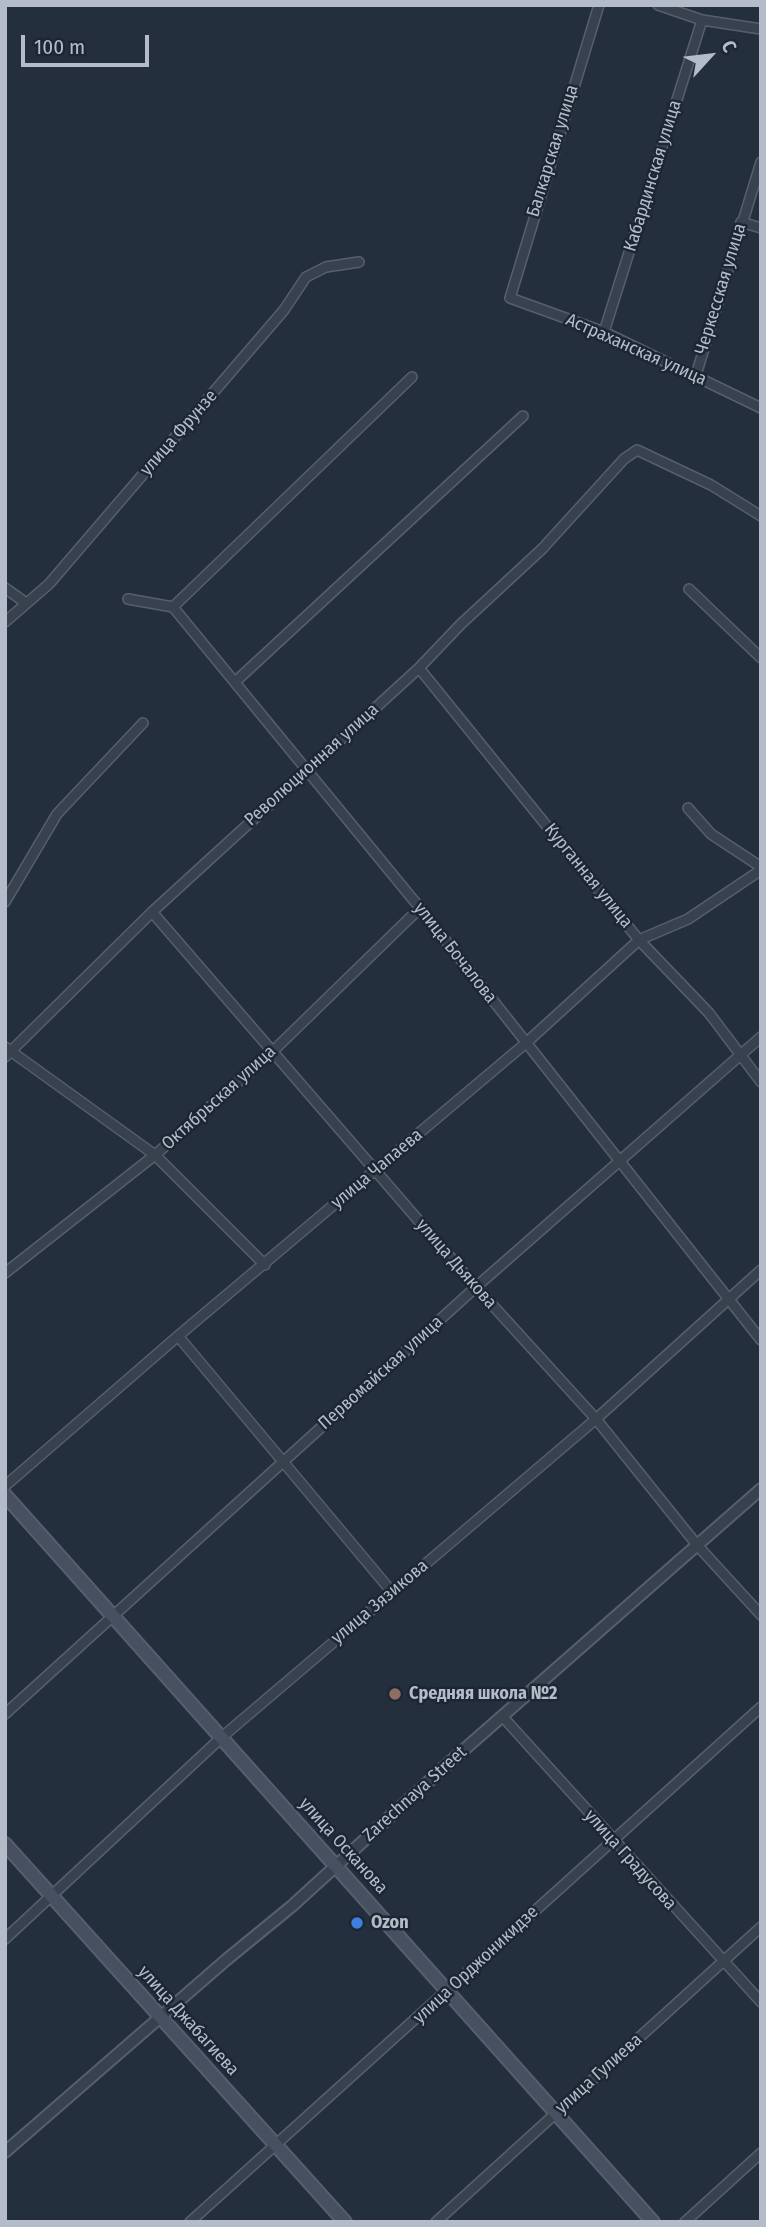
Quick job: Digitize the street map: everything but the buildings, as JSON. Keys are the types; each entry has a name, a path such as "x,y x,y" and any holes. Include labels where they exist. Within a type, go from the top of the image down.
{"main road":[{"name":"улица Осканова","path":"5,1495 653,2222"},
{"name":"улица Джабагиева","path":"5,1844 345,2222"}],"street":[{"name":"Балкарская улица","path":"510,298 599,5"},
{"path":"658,5 702,20 761,29"},
{"name":"Кабардинская улица","path":"604,332 702,20"},
{"name":"Черкесская улица","path":"695,375 761,162"},
{"path":"741,222 761,228"},
{"name":"улица Фрунзе","path":"5,622 58,574 284,310 306,277 326,267 359,262"},
{"name":"Астраханская улица","path":"510,298 604,332 761,408"},
{"path":"128,599 173,607 412,377"},
{"path":"234,682 523,416"},
{"name":"Революционная улица","path":"8,1052 152,912 419,668 461,624 542,549 624,459 637,450 711,485 761,516"},
{"path":"5,588 26,603"},
{"path":"689,589 761,658"},
{"name":"улица Бочалова","path":"173,607 420,908 761,1340"},
{"name":"Курганная улица","path":"419,668 639,940 709,1013 761,1082"},
{"path":"5,902 57,814 143,723"},
{"path":"688,808 711,834 761,869"},
{"name":"улица Чапаева","path":"5,1486 178,1336 526,1043 639,940 688,919 761,869"},
{"name":"Октябрьская улица","path":"5,1273 155,1155 271,1053 420,908"},
{"name":"улица Дьякова","path":"152,912 271,1053 596,1419 697,1545 761,1615"},
{"name":"Первомайская улица","path":"5,1714 476,1287 761,1037"},
{"path":"8,1052 155,1155 265,1265"},
{"name":"улица Зязикова","path":"5,1939 222,1737 596,1419 761,1270"},
{"path":"178,1336 392,1592"},
{"name":"Zarechnaya Street","path":"5,2152 338,1866 502,1716 761,1489"},
{"name":"улица Орджоникидзе","path":"190,2222 761,1707"},
{"name":"улица Градусова","path":"502,1716 611,1840 761,2002"},
{"name":"улица Гулиева","path":"436,2222 761,1927"},
{"path":"685,2222 761,2153"}],"place":[{"name":"Средняя школа №2","path":"395,1694"},
{"name":"Ozon","path":"357,1923"}]}
